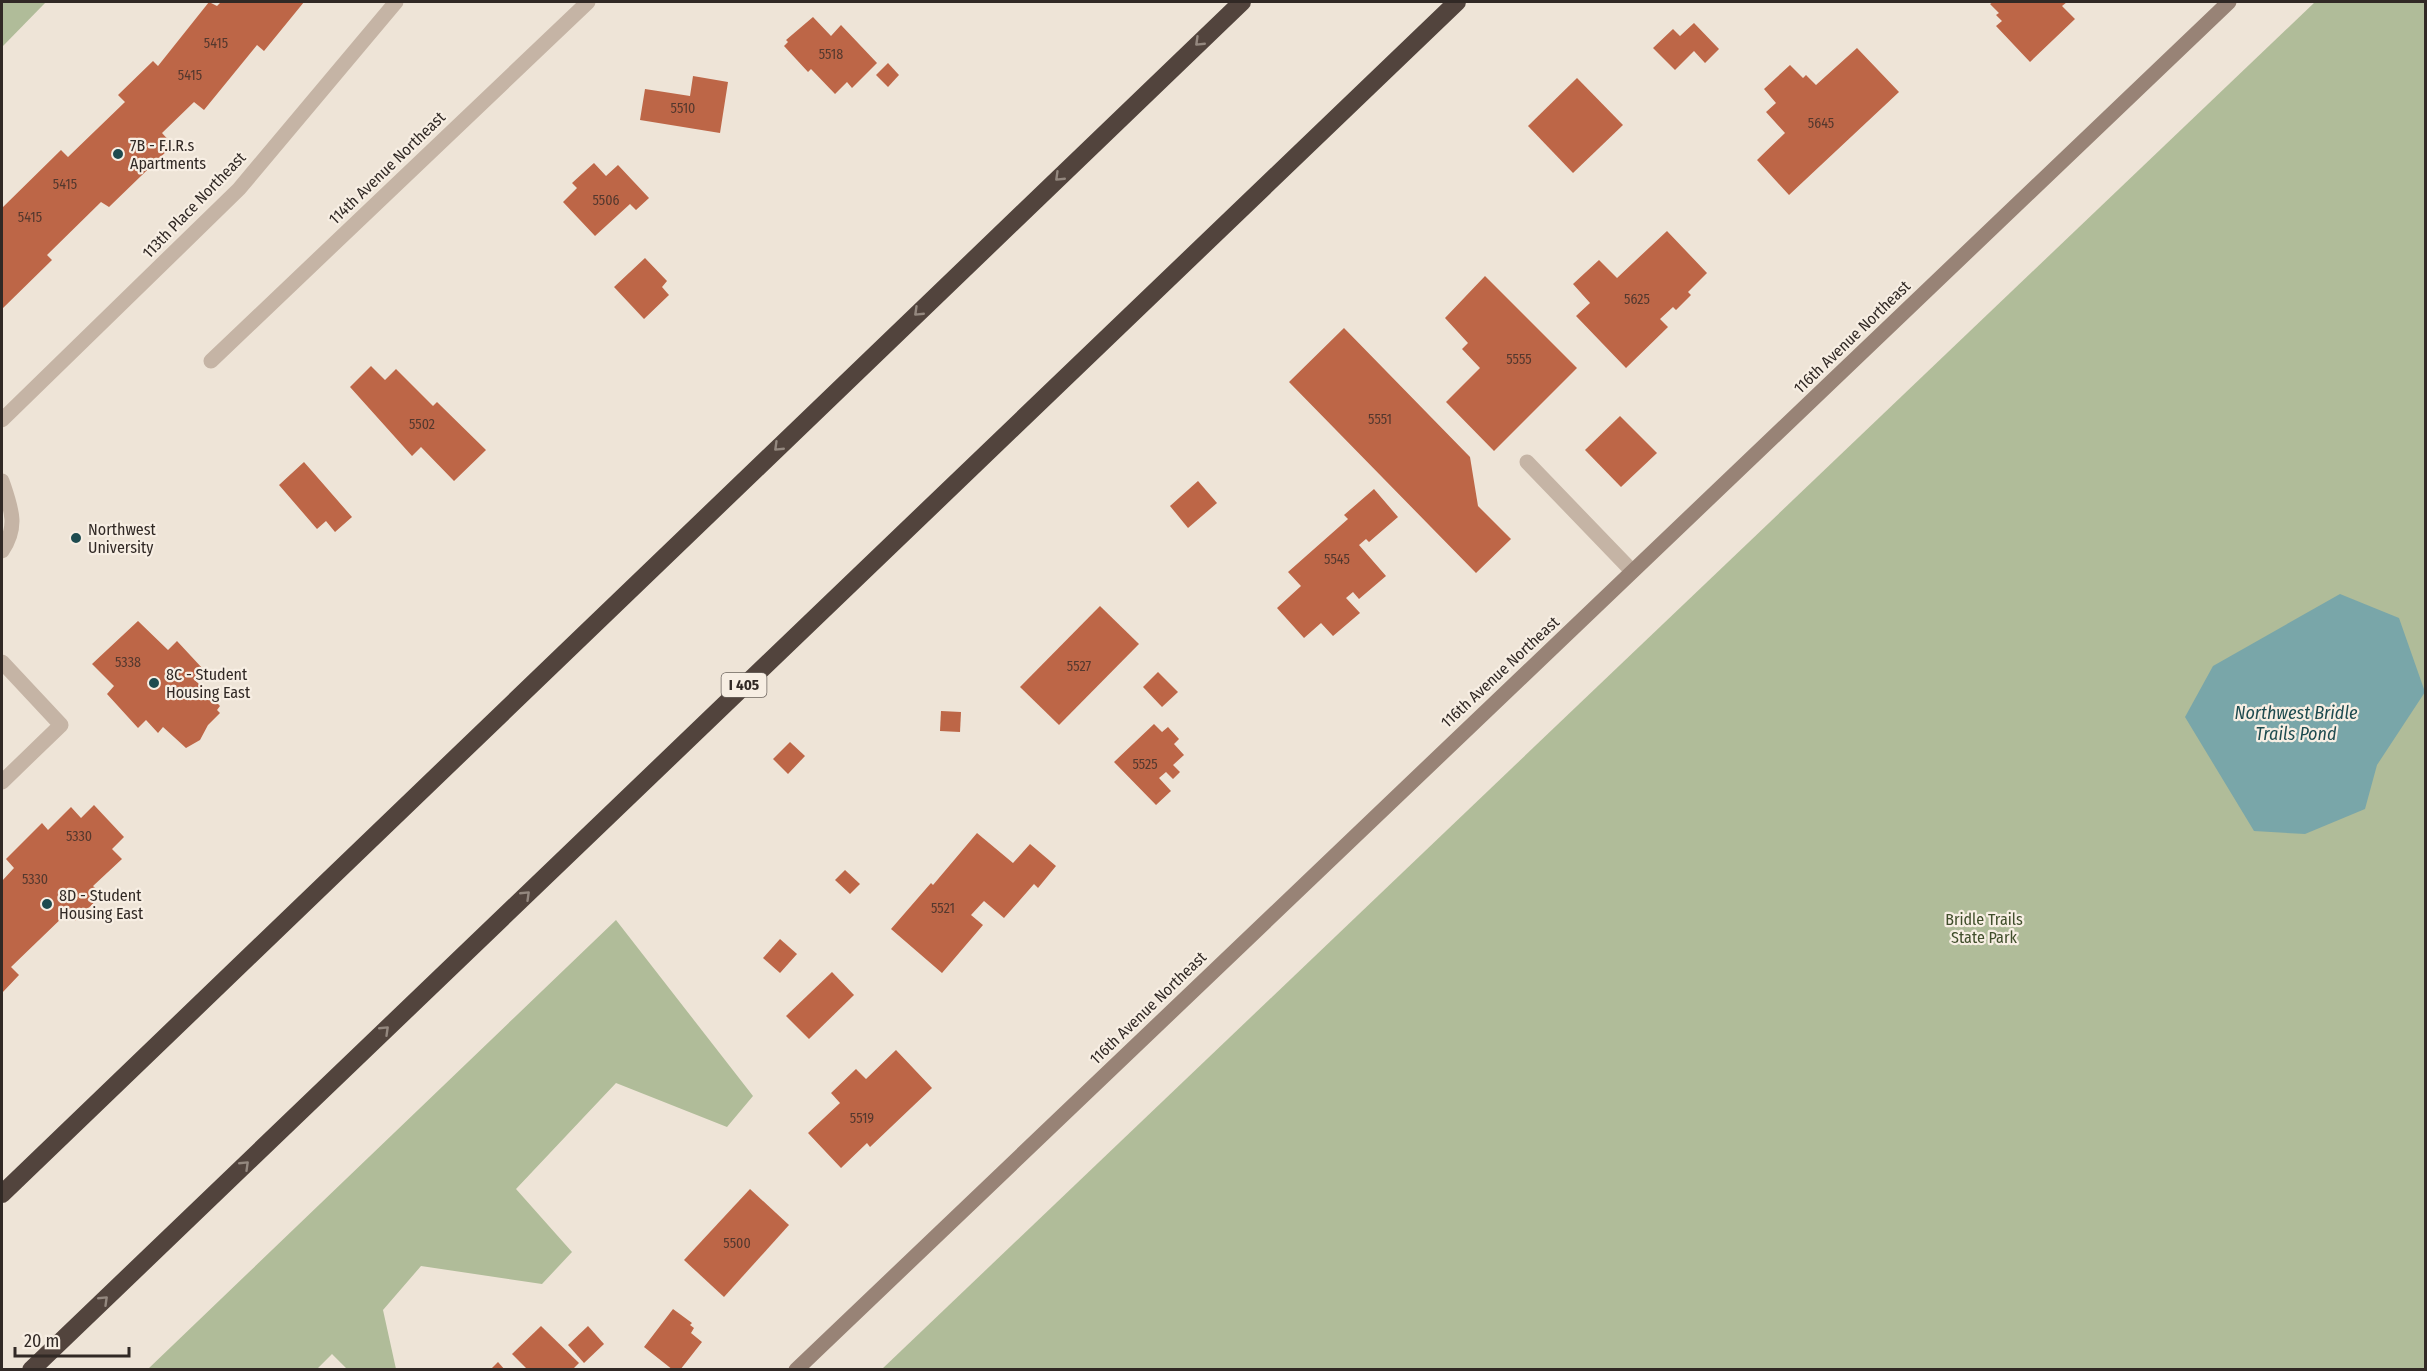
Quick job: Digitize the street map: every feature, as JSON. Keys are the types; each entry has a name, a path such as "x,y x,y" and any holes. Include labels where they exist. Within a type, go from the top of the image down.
{"highway":[{"path":"2,1194 1242,2"},
{"name":"I 405","path":"32,1370 1457,2"}],"street":[{"name":"113th Place Northeast","path":"2,420 238,189 396,2"},
{"name":"114th Avenue Northeast","path":"211,361 588,2"},
{"name":"116th Avenue Northeast","path":"796,1370 2229,2"},
{"path":"1527,462 1632,571"},
{"path":"2,481 13,524 10,539 2,551"},
{"path":"2,662 62,725 2,782"}],"green space":[{"path":"2,2 46,2 2,47"},
{"name":"Bridle Trails State Park","path":"2315,2 2425,2 2425,1369 881,1370"},
{"path":"616,920 753,1096 727,1127 616,1083 516,1189 572,1252 542,1284 421,1266 383,1310 396,1369 347,1369 332,1354 317,1369 148,1369"}],"water":[{"name":"Northwest Bridle Trails Pond","path":"2340,594 2399,618 2425,692 2377,765 2365,809 2305,834 2254,831 2185,717 2213,666"}],"building":[{"name":"7B - F.I.R.s Apartments","path":"209,2 217,6 221,2 304,2 264,51 257,45 204,110 194,102 162,133 173,145 109,207 101,202 47,255 52,260 2,309 2,208 61,150 68,157 125,102 118,95 153,61 158,66"},
{"path":"1993,2 2067,2 2062,6 2075,19 2030,62 1996,26 2002,21 1996,15 1999,13 1990,4"},
{"path":"813,17 831,36 841,25 877,63 852,88 847,82 835,94 811,69 808,72 784,46 788,42 786,40"},
{"path":"1694,23 1719,49 1705,63 1694,51 1675,70 1653,48 1673,29 1680,36"},
{"path":"1857,48 1899,92 1789,195 1757,160 1785,133 1766,112 1776,103 1764,89 1790,65 1803,78 1806,75 1816,85"},
{"path":"888,63 899,75 888,87 876,75"},
{"path":"693,76 728,82 720,133 640,120 645,89 690,96"},
{"path":"1577,78 1623,125 1573,173 1528,126"},
{"path":"594,163 606,176 618,165 649,198 636,210 630,204 595,236 563,202 577,188 572,183"},
{"path":"1667,231 1707,273 1688,292 1691,295 1676,310 1673,307 1660,319 1668,327 1626,368 1576,316 1590,303 1573,284 1599,260 1617,278"},
{"path":"645,258 667,281 662,287 669,295 644,319 614,287"},
{"path":"1485,276 1577,368 1494,451 1446,402 1480,368 1462,349 1468,343 1445,318"},
{"path":"1344,328 1470,457 1478,506 1511,539 1476,573 1289,382"},
{"path":"371,366 385,380 396,369 433,406 437,402 486,450 454,481 421,447 412,456 350,387"},
{"path":"1620,416 1657,453 1621,487 1585,450"},
{"path":"304,462 352,517 335,532 326,521 317,529 279,485"},
{"path":"1198,481 1217,503 1188,528 1170,506"},
{"path":"1374,489 1398,517 1369,542 1366,539 1359,545 1386,576 1359,599 1353,592 1346,598 1360,613 1333,636 1321,623 1304,638 1277,608 1301,586 1288,572 1348,519 1344,515"},
{"path":"1100,606 1139,644 1059,725 1020,687"},
{"name":"8C - Student Housing East","path":"138,621 168,650 177,641 203,669 194,679 220,706 217,710 220,713 208,725 200,740 186,748 163,727 158,733 146,720 138,728 107,694 114,686 92,664"},
{"path":"1158,672 1178,692 1162,707 1143,687"},
{"path":"941,711 961,712 960,732 940,731"},
{"path":"1154,724 1162,732 1168,727 1179,739 1174,744 1184,755 1173,765 1180,772 1173,779 1166,772 1159,778 1171,791 1156,805 1114,762"},
{"path":"790,742 805,756 788,774 773,759"},
{"name":"8D - Student Housing East","path":"94,805 124,837 112,849 122,859 93,886 102,895 75,921 67,913 11,967 19,975 2,993 2,881 14,868 6,859 42,823 48,830 71,807 81,818"},
{"path":"977,833 1013,863 1030,844 1056,866 1038,888 1034,884 1004,918 984,901 971,915 983,925 942,973 891,929 931,883 933,885"},
{"path":"845,870 860,884 850,894 835,880"},
{"path":"780,939 797,954 780,973 763,958"},
{"path":"832,972 854,995 809,1039 786,1016"},
{"path":"896,1050 932,1088 870,1147 867,1143 841,1168 808,1133 840,1103 831,1093 856,1069 866,1079"},
{"path":"750,1189 789,1225 724,1297 684,1260"},
{"path":"673,1309 692,1323 690,1325 694,1328 691,1333 702,1342 680,1370 673,1370 644,1347"},
{"path":"541,1326 579,1363 572,1370 528,1370 512,1354"},
{"path":"588,1326 604,1344 584,1363 568,1345"},
{"path":"498,1362 505,1370 490,1370"}],"place":[{"name":"7B - F.I.R.s Apartments","path":"118,154"},
{"name":"Northwest University","path":"76,538"},
{"name":"8C - Student Housing East","path":"154,683"},
{"name":"8D - Student Housing East","path":"47,904"}]}
